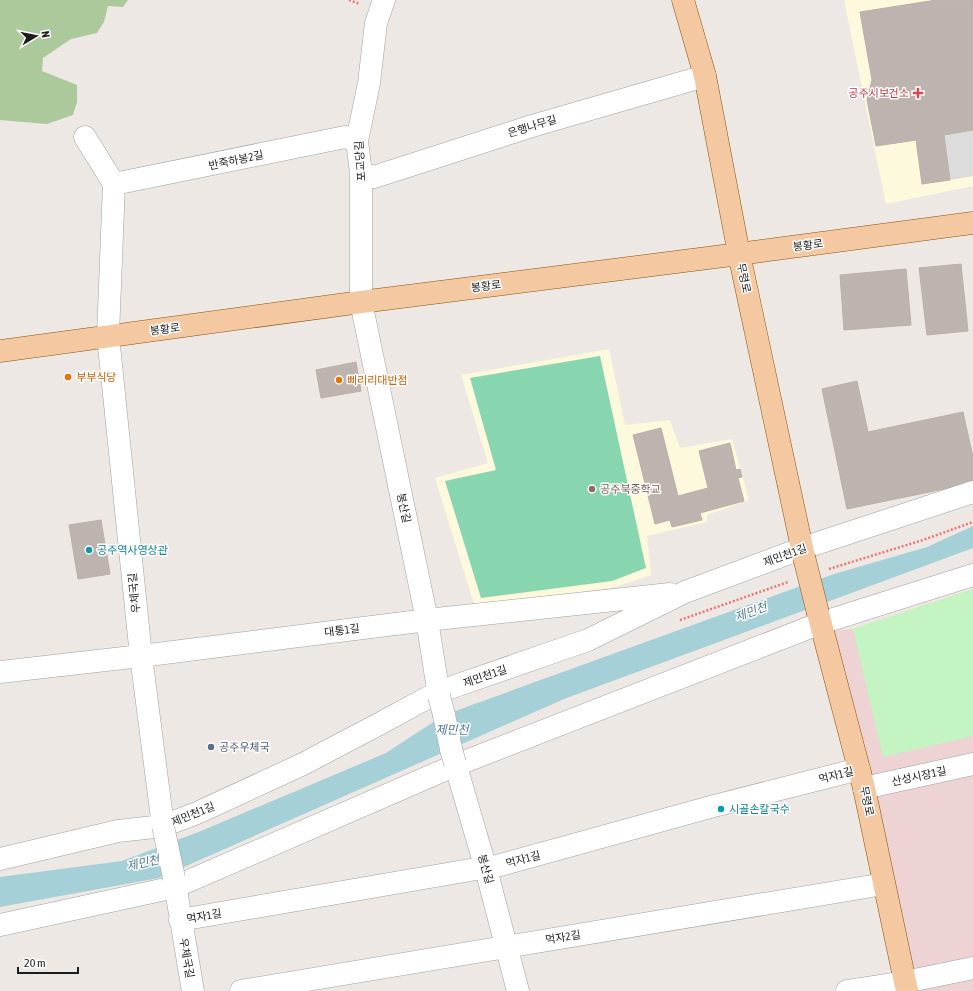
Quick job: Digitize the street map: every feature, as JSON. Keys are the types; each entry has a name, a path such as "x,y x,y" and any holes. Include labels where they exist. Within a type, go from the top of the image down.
{"main road":[{"name":"무령로","path":"683,0 705,76 739,254 804,552 819,618 862,778 906,987"},
{"name":"봉황로","path":"0,351 361,302 973,223"}],"street":[{"name":"포교당길","path":"361,302 361,173 357,140 369,83 376,23 384,0"},
{"name":"은행나무길","path":"361,173 374,177 532,126 705,76"},
{"path":"85,137 114,184 108,336"},
{"name":"반죽하봉2길","path":"114,184 346,137 357,140"},
{"name":"봉산길","path":"361,302 426,620 440,701 454,759 486,869 518,991"},
{"name":"우체국길","path":"108,336 141,656 163,826 175,882 180,920 193,991"},
{"name":"제민천1길","path":"0,859 118,831 163,826 228,800 301,765 381,723 440,701 588,640 685,592 804,552 973,492"},
{"path":"0,925 175,882 454,759 819,618 973,574"},
{"name":"대통1길","path":"0,672 141,656 426,620 685,592"},
{"name":"산성시장1길","path":"862,778 973,764"},
{"name":"먹자1길","path":"180,920 476,869 486,869 714,806 862,778"},
{"name":"먹자2길","path":"241,991 884,884"},
{"path":"847,991 906,987 973,968"}],"path":[{"path":"822,571 923,540 973,522"},
{"path":"674,622 794,580"}],"shaded area":[{"name":"공주시보건소","path":"844,0 973,0 973,186 886,204"},
{"path":"973,130 973,176 950,180 944,135"},
{"name":"공주북중학교","path":"609,349 625,425 670,420 680,448 732,439 749,500 707,515 707,522 647,536 651,575 615,587 475,607 435,478 488,463 461,375"},
{"path":"973,589 973,991 907,991 823,632 853,629"}],"green space":[{"path":"0,0 128,0 123,7 108,6 104,22 97,33 71,39 43,58 42,71 77,85 77,102 73,115 47,124 0,120"},
{"name":"공주북중학교","path":"600,356 646,568 612,581 481,598 445,481 496,470 470,378"},
{"path":"973,589 973,736 883,757 853,629"}],"water":[{"name":"제민천","path":"973,526 973,548 564,699 159,878 0,907 0,877 122,861 201,831 386,753 444,715 834,574 927,547"}],"building":[{"name":"공주시보건소","path":"936,0 973,0 973,130 944,135 950,180 922,184 916,140 876,146 867,100 872,80 860,12"},
{"path":"961,264 968,331 927,335 919,268"},
{"path":"906,269 911,325 844,330 840,275"},
{"name":"삐리리대반점","path":"356,362 361,391 321,398 316,370"},
{"path":"857,381 868,432 963,412 973,457 973,483 847,509 822,389"},
{"path":"661,428 678,496 708,488 699,451 730,443 736,470 740,469 742,477 738,478 744,501 700,513 702,520 672,527 670,520 655,524 633,435"},
{"name":"공주역사영상관","path":"101,520 110,574 78,579 69,525"}],"place":[{"name":"공주시보건소","path":"918,93"},
{"name":"부부식당","path":"68,377"},
{"name":"삐리리대반점","path":"339,380"},
{"name":"공주북중학교","path":"592,489"},
{"name":"공주역사영상관","path":"89,550"},
{"name":"공주우체국","path":"211,747"},
{"name":"시골손칼국수","path":"721,809"}]}
